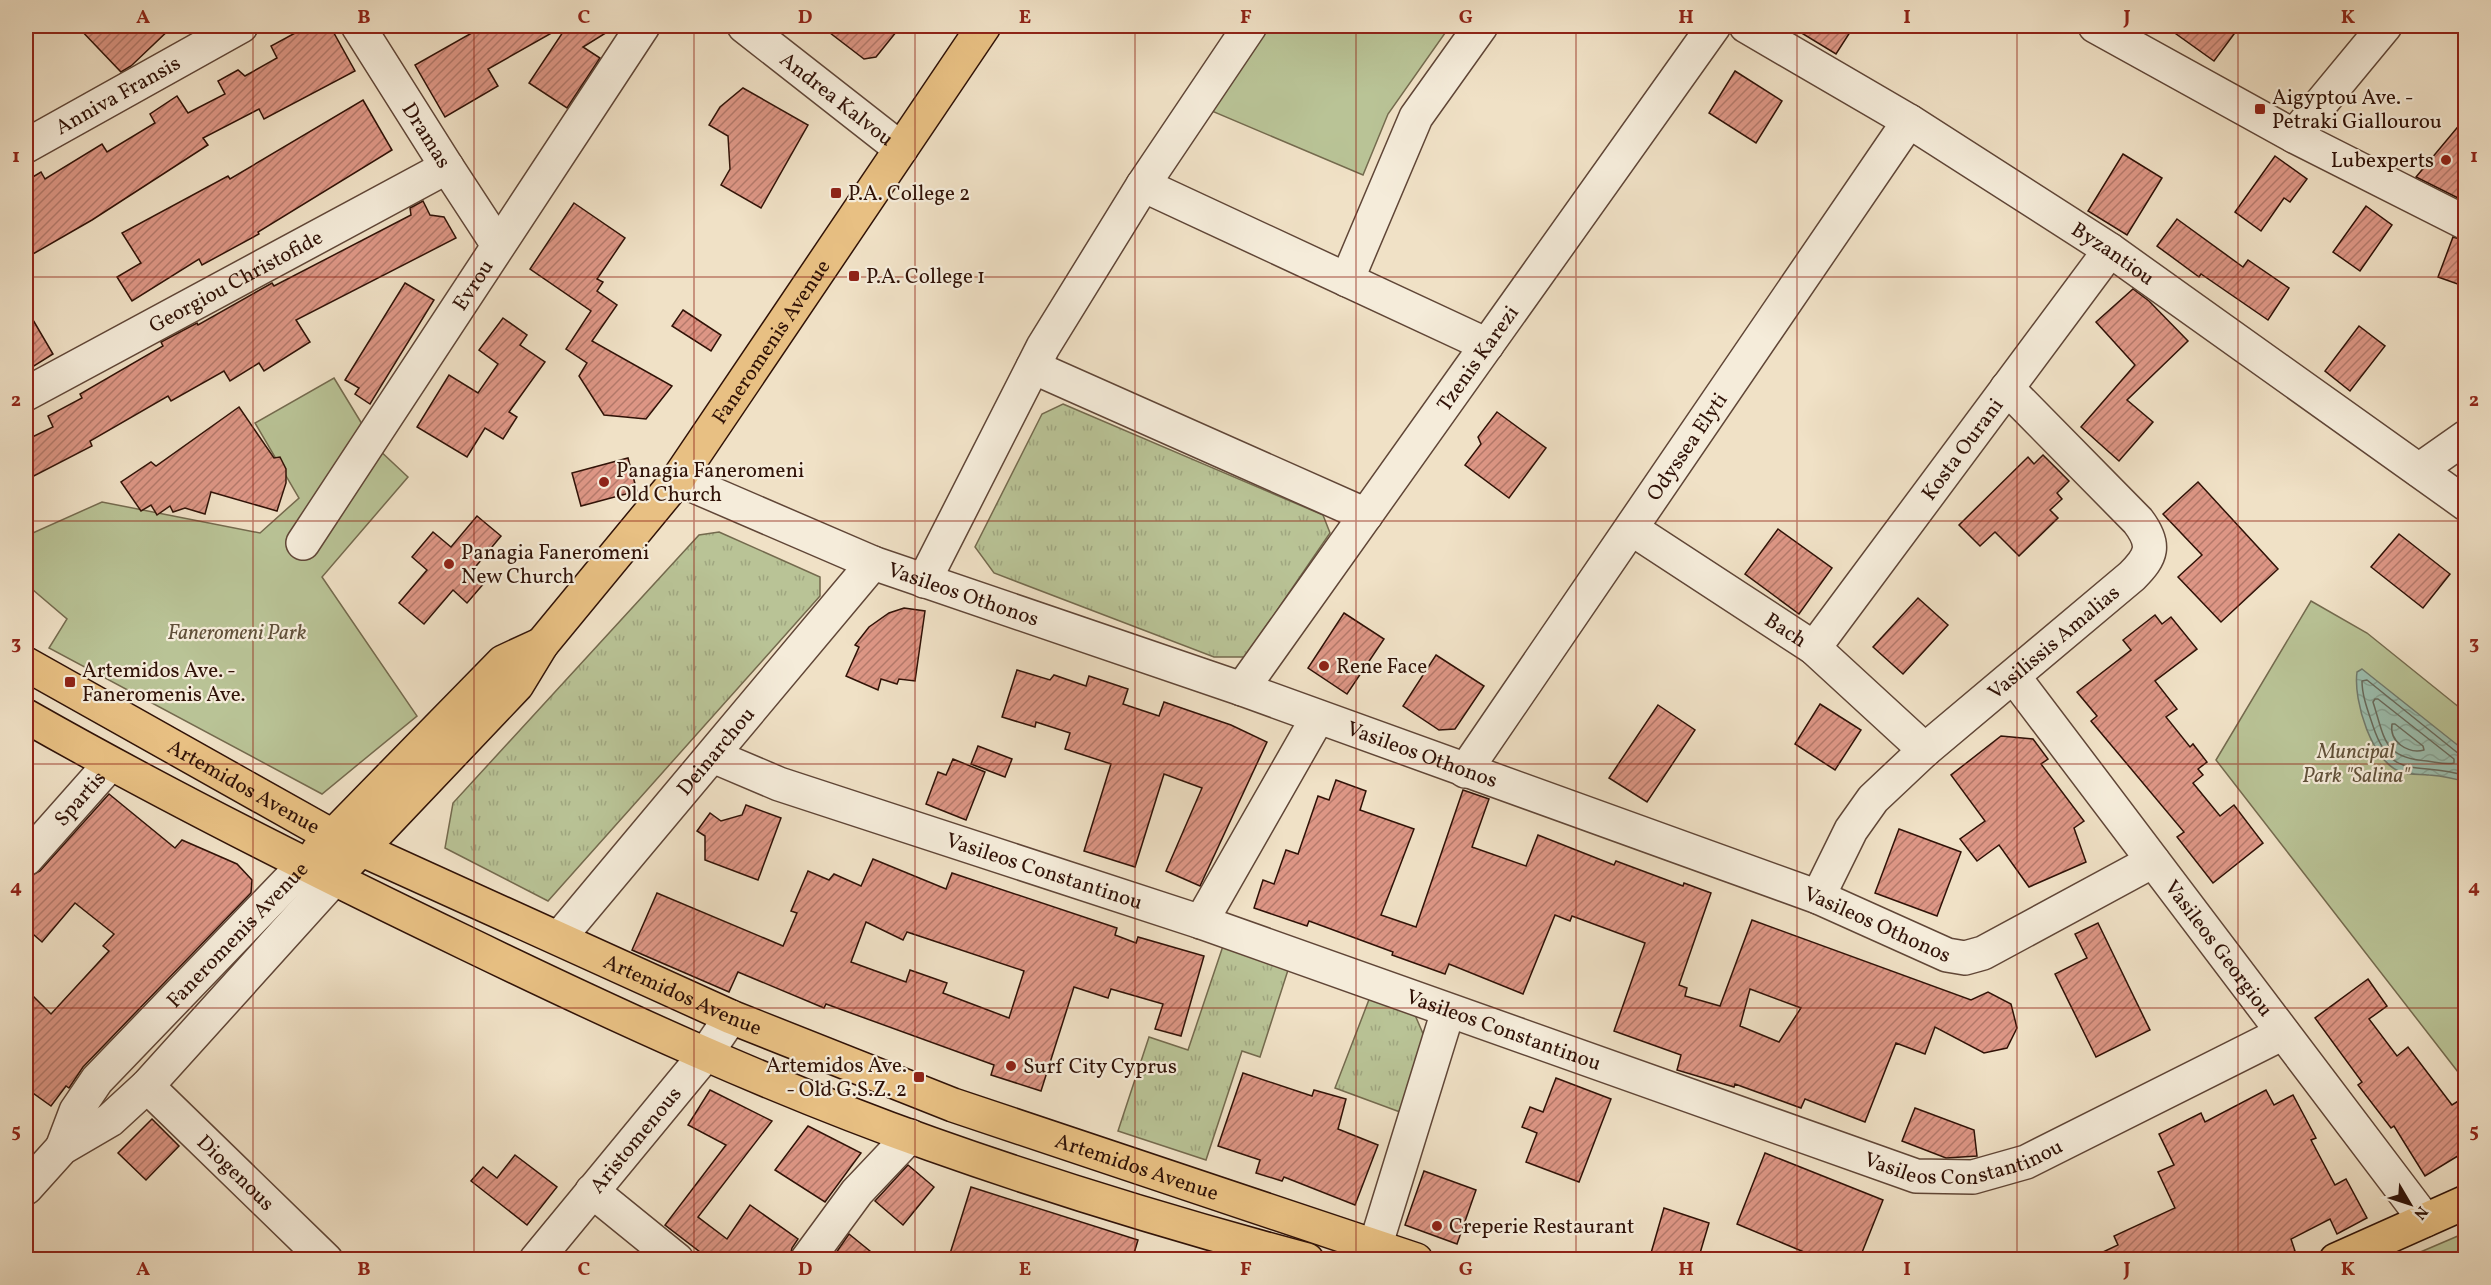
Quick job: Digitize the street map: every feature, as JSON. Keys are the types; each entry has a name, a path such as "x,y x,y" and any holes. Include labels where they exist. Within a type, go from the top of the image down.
{"main road":[{"name":"Faneromenis Avenue","path":"319,873 346,843 517,685 542,644 678,479 984,26"},
{"name":"Artemidos Avenue","path":"26,664 346,843 731,1017 953,1105 1373,1252 1416,1260"},
{"name":"Artemidos Avenue","path":"26,716 110,764 319,873 705,1055 910,1136 1182,1226 1307,1260"},
{"path":"2336,1260 2466,1202"}],"street":[{"name":"Anniva Fransis","path":"28,140 241,26"},
{"name":"Dramas","path":"358,26 498,245"},
{"name":"Evrou","path":"303,543 643,26"},
{"name":"Andrea Kalvou","path":"744,26 901,149"},
{"path":"924,580 1033,367 1143,185 1250,26"},
{"path":"1347,280 1416,117 1481,26"},
{"name":"Tzenis Karezi","path":"1242,689 1714,26"},
{"name":"Byzantiou","path":"1746,26 1909,121 2110,250 2466,504"},
{"path":"2095,26 2128,33 2294,136 2466,223"},
{"path":"2294,136 2385,26"},
{"name":"Odyssea Elyti","path":"1465,771 1909,121"},
{"name":"Georgiou Christofide","path":"26,394 447,167"},
{"path":"1143,185 1486,345"},
{"name":"Kosta Ourani","path":"1814,648 2110,250"},
{"path":"1033,367 1366,515"},
{"name":"Vasilissis Amalias","path":"1818,897 1861,814 1873,799 1925,750 2132,576 2145,564 2151,549 2148,534 2138,521 2007,388"},
{"path":"2419,470 2466,437"},
{"name":"Vasileos Othonos","path":"678,479 873,563 1242,689 1818,897 1947,955 1965,958 1983,953 2153,861"},
{"name":"Bach","path":"1632,529 1814,648 1925,750"},
{"name":"Deinarchou","path":"559,938 873,563"},
{"name":"Vasileos Georgiou","path":"2014,677 2426,1220"},
{"path":"1201,922 1318,717"},
{"name":"Vasileos Constantinou","path":"713,756 779,784 1201,922 1916,1176 1973,1177 2026,1162 2283,1033"},
{"name":"Spartis","path":"26,859 110,764"},
{"name":"Faneromenis Avenue","path":"26,1188 62,1148 110,1120 147,1086 319,873"},
{"name":"Faneromenis Avenue","path":"62,1148 76,1111 97,1080 319,873"},
{"path":"1373,1252 1448,1011"},
{"name":"Aristomenous","path":"536,1260 705,1055 731,1017"},
{"name":"Diogenous","path":"147,1086 326,1260"},
{"path":"807,1260 857,1192 910,1136"},
{"path":"592,1191 677,1260"}],"green space":[{"path":"1262,26 1450,26 1388,114 1363,175 1207,109"},
{"name":"Faneromeni Park","path":"334,378 376,447 408,477 322,577 417,716 322,794 49,648 67,619 26,584 26,536 102,502 260,533 299,498 255,423"},
{"path":"1063,404 1323,515 1330,533 1245,657 1214,657 994,573 975,547 1042,414"},
{"path":"719,532 820,577 820,596 548,901 445,848 453,803 699,535"},
{"name":"Muncipal Park \"Salina\"","path":"2311,601 2367,633 2465,712 2465,1081 2216,760"},
{"path":"1223,946 1289,967 1260,1057 1242,1051 1206,1160 1118,1131 1149,1037 1188,1050"},
{"path":"1370,997 1415,1015 1427,1043 1400,1112 1335,1088"},
{"path":"2465,1233 2465,1259 2404,1259"}],"water":[{"path":"2362,669 2465,751 2465,782 2401,772 2381,756 2367,729 2358,698 2357,672"}],"building":[{"path":"77,26 173,26 131,66 121,72"},
{"path":"308,26 330,26 355,71 264,119 259,109 203,138 208,145 92,220 26,258 26,181 41,172 45,179 102,144 107,152 155,123 150,114 177,96 188,113 225,94 218,81 238,70 245,76 277,58 271,46"},
{"path":"484,26 564,26 488,69 498,86 445,117 415,65"},
{"path":"567,26 617,26 583,47 600,58 567,108 529,83"},
{"path":"821,26 901,26 876,57 864,59"},
{"path":"1790,26 1854,26 1836,54"},
{"path":"2165,26 2240,26 2214,61"},
{"path":"1735,71 1782,101 1756,143 1709,113"},
{"path":"743,88 808,125 761,208 721,185 730,169 728,136 709,125 720,107"},
{"path":"363,100 392,150 258,232 259,234 202,265 199,259 132,301 117,277 141,263 122,233 228,176 230,179"},
{"path":"2466,117 2466,202 2416,177"},
{"path":"2123,154 2162,178 2127,235 2088,211"},
{"path":"2275,156 2307,179 2290,202 2284,198 2261,231 2235,212"},
{"path":"423,201 430,215 444,217 456,238 296,320 310,342 264,371 259,363 230,381 224,371 171,401 168,396 90,441 92,446 26,480 26,440 53,427 48,416 82,398 80,394 163,346 161,342 197,323 198,325 272,283 274,286 411,215 410,208"},
{"path":"574,203 625,238 597,279 603,282 597,291 617,305 592,341 672,386 646,419 604,415 579,376 587,363 566,349 591,311 530,269"},
{"path":"2366,206 2392,225 2360,271 2333,252"},
{"path":"2177,219 2243,267 2248,260 2289,288 2268,320 2201,274 2199,277 2157,246"},
{"path":"2453,237 2466,241 2466,287 2438,277"},
{"path":"405,283 434,300 370,404 355,394 359,388 345,380"},
{"path":"2133,289 2149,301 2188,341 2127,400 2153,422 2119,461 2081,427 2135,365 2096,322"},
{"path":"26,308 53,354 26,371"},
{"path":"683,310 721,335 711,351 672,326"},
{"path":"503,318 527,335 520,345 545,362 509,412 517,417 503,439 485,428 467,457 417,427 449,375 478,393 498,364 479,350"},
{"path":"2359,326 2385,346 2350,391 2325,371"},
{"path":"239,407 274,458 280,457 286,469 286,483 277,511 211,492 205,514 185,508 173,512 170,506 157,515 151,505 141,511 121,482 151,462 156,466"},
{"path":"1497,412 1546,448 1509,498 1465,465 1481,444 1478,437"},
{"path":"2043,455 2069,481 2057,493 2062,499 2050,510 2058,518 2019,556 1995,532 1980,546 1959,525 2028,457 2034,464"},
{"name":"Panagia Faneromeni Old Church","path":"628,458 637,491 581,506 572,473"},
{"path":"2198,482 2278,569 2221,622 2178,577 2202,555 2163,514"},
{"name":"Panagia Faneromeni New Church","path":"477,516 501,536 472,571 485,582 467,603 453,590 424,624 399,603 427,570 412,557 433,532 451,547"},
{"path":"1778,529 1832,568 1799,614 1745,574"},
{"path":"2399,534 2450,574 2423,608 2371,567"},
{"path":"1918,598 1948,625 1903,674 1873,647"},
{"path":"904,608 925,611 915,681 899,679 897,684 881,679 878,690 846,676 859,647 855,645 869,627 889,613"},
{"path":"1344,613 1384,639 1347,694 1308,668"},
{"path":"2155,615 2162,624 2171,617 2197,649 2155,681 2177,709 2166,717 2190,747 2193,744 2207,762 2198,769 2203,775 2193,783 2220,816 2234,805 2263,843 2213,883 2177,837 2184,832 2091,721 2097,716 2077,692 2131,650 2123,640"},
{"path":"1436,655 1484,686 1455,729 1439,730 1403,706"},
{"path":"1017,670 1050,680 1054,675 1086,686 1089,676 1128,689 1123,704 1159,716 1164,702 1231,725 1267,742 1200,886 1166,871 1202,788 1164,774 1135,867 1084,851 1111,764 1065,749 1070,733 1036,722 1035,727 1002,717"},
{"path":"1820,704 1861,730 1835,770 1795,744"},
{"path":"1658,705 1695,730 1647,802 1609,778"},
{"path":"2001,736 2033,739 2048,759 2041,764 2084,821 2074,828 2086,862 2029,887 1999,845 1977,861 1960,839 1985,821 1951,775"},
{"path":"978,746 1012,759 1005,777 971,764"},
{"path":"953,759 985,772 966,820 926,804 938,772 946,775"},
{"path":"1336,780 1366,791 1360,810 1414,829 1381,915 1416,927 1463,790 1489,799 1472,847 1526,866 1538,835 1614,865 1616,861 1683,886 1684,883 1711,893 1679,985 1687,988 1685,996 1720,1006 1752,920 1971,1000 1988,992 2011,1004 2017,1028 2007,1048 1984,1053 1935,1027 1925,1054 1896,1043 1865,1122 1805,1099 1801,1108 1735,1084 1734,1087 1677,1070 1681,1055 1614,1031 1645,943 1572,916 1570,921 1555,915 1523,994 1449,964 1445,974 1309,921 1307,926 1254,908 1263,880 1274,884 1286,850 1298,854 1318,796 1329,800","holes":["1750,989 1801,1008 1779,1042 1740,1026"]},
{"path":"109,794 175,848 182,840 237,864 252,880 251,893 83,1067 69,1088 66,1086 51,1106 26,1088 26,989 51,1014 109,951 103,946 114,934 75,903 42,942 26,928 26,878 40,871"},
{"path":"746,805 781,818 758,880 705,860 705,836 697,831 710,813 721,821 742,815"},
{"path":"1899,829 1961,852 1937,916 1875,893"},
{"path":"873,859 946,889 952,873 1117,928 1115,935 1136,943 1138,937 1204,956 1181,1036 1155,1029 1163,1004 1111,989 1108,998 1074,987 1041,1091 991,1075 994,1065 826,1004 824,1008 738,972 729,992 632,950 657,893 783,946 797,913 791,911 808,871 829,880 834,874 861,886","holes":["866,922 903,940 907,932 1024,971 1009,1018 943,993 947,983 910,970 906,982 851,962"]},
{"path":"2098,923 2150,1030 2096,1057 2055,974 2087,958 2075,934"},
{"path":"2368,979 2387,1006 2369,1019 2397,1056 2408,1047 2452,1105 2466,1096 2466,1151 2425,1176 2394,1126 2391,1128 2358,1085 2362,1082 2315,1018"},
{"path":"1243,1073 1312,1096 1314,1090 1346,1099 1338,1129 1378,1145 1355,1205 1284,1177 1282,1181 1256,1173 1260,1160 1218,1146"},
{"path":"1556,1078 1611,1099 1579,1182 1526,1162 1537,1133 1522,1127 1530,1107 1543,1112"},
{"path":"710,1090 772,1121 698,1217 727,1239 750,1205 798,1239 792,1248 789,1260 713,1260 714,1257 707,1252 704,1255 665,1225 726,1145 688,1125"},
{"path":"2266,1090 2274,1105 2293,1095 2316,1138 2311,1140 2335,1185 2346,1179 2367,1218 2337,1234 2330,1219 2291,1239 2295,1251 2275,1260 2086,1260 2118,1245 2114,1236 2175,1208 2158,1172 2174,1165 2159,1134 2201,1113 2205,1122"},
{"path":"1915,1108 1974,1130 1977,1156 1946,1158 1902,1141"},
{"path":"152,1119 179,1146 146,1180 118,1153"},
{"path":"808,1126 861,1153 825,1202 775,1170"},
{"path":"1765,1153 1883,1200 1859,1260 1823,1260 1737,1224"},
{"path":"515,1155 557,1187 527,1225 471,1181 483,1167 497,1178"},
{"path":"908,1165 934,1187 903,1225 875,1201"},
{"path":"1424,1171 1476,1190 1457,1244 1405,1225"},
{"path":"971,1187 1138,1240 1132,1260 948,1260"},
{"path":"1664,1208 1709,1223 1698,1260 1649,1260"},
{"path":"849,1234 881,1260 831,1260"}],"place":[{"name":"Aigyptou Ave. - Petraki Giallourou","path":"2260,109"},
{"name":"Lubexperts","path":"2446,160"},
{"name":"P.A. College 2","path":"836,193"},
{"name":"P.A. College 1","path":"854,276"},
{"name":"Panagia Faneromeni Old Church","path":"604,482"},
{"name":"Panagia Faneromeni New Church","path":"449,564"},
{"name":"Rene Face","path":"1324,666"},
{"name":"Artemidos Ave. - Faneromenis Ave.","path":"70,682"},
{"name":"Surf City Cyprus","path":"1011,1066"},
{"name":"Artemidos Ave. - Old G.S.Z. 2","path":"919,1077"},
{"name":"Creperie Restaurant","path":"1437,1226"}]}
